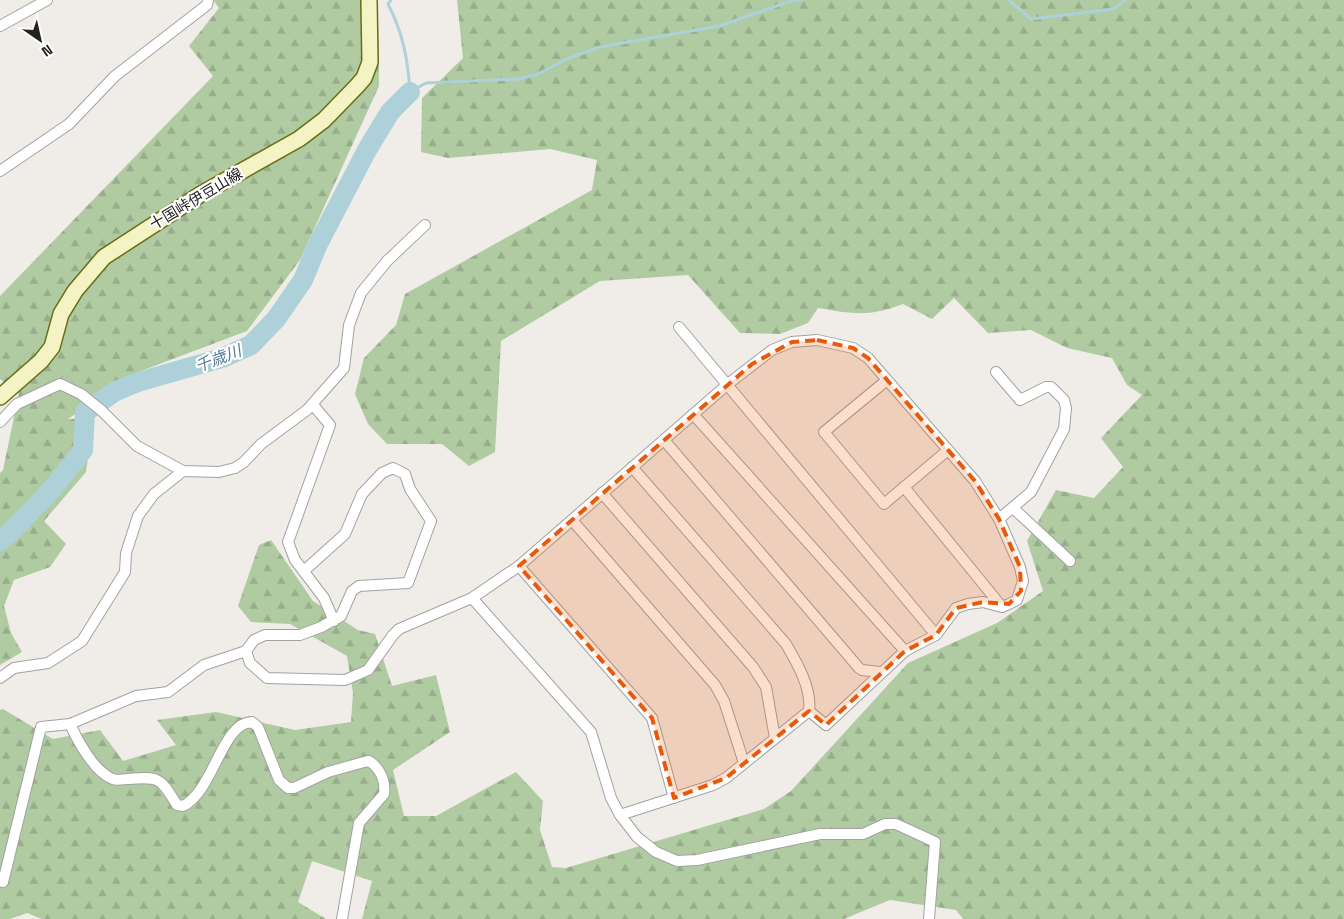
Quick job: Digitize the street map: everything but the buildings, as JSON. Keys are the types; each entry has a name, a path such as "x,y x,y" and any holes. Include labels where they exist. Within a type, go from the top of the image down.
{"main road":[{"name":"十国峠伊豆山線","path":"1,394 41,361 52,347 61,314 75,291 104,257 201,194 299,139 324,120 364,78 370,62 369,0"}],"street":[{"path":"0,26 47,0"},
{"path":"0,171 69,124 115,76 207,5 208,0"},
{"path":"0,422 17,404 60,384 81,394 102,411 137,446 184,471 219,472 235,468 244,462 261,444 313,405 344,368 349,325 360,293 387,261 425,225"},
{"path":"679,327 936,635"},
{"path":"246,651 250,663 267,678 345,680 368,670 392,635 399,629 472,598 519,566 728,384 772,350 792,342 817,340 853,348 868,358 975,481 999,519 1020,567 1023,581 1017,600 1002,607 983,602 956,608 936,635 905,651 880,672 877,679 826,725 808,711"},
{"path":"996,372 1020,400 1046,387 1051,387 1059,393 1066,408 1064,429 1034,487 999,519"},
{"path":"887,380 824,432 884,504 948,450"},
{"path":"313,405 330,425 288,542 295,560 305,570 324,598 334,620"},
{"path":"693,414 905,651"},
{"path":"664,440 859,668 880,672"},
{"path":"620,815 713,785 726,778 808,711 810,702 803,676 786,644 632,467"},
{"path":"0,881 3,882 41,727 70,724 136,696 168,692 204,665 246,651 254,640 266,635 300,635 334,620 345,611 352,591 359,586 401,585 410,581 431,521 410,489 408,478 402,471 393,468 382,473 362,494 345,534 305,570"},
{"path":"0,678 14,668 48,663 82,641 125,572 126,553 138,516 154,494 184,471"},
{"path":"904,487 1002,607"},
{"path":"602,494 753,666 766,687 775,738"},
{"path":"1013,508 1070,560"},
{"path":"572,520 715,685 724,701 744,763"},
{"path":"519,566 652,718 674,798"},
{"path":"472,598 591,732 611,798 620,815 636,837 656,852 676,861 698,860 820,834 863,834 885,824 896,824 935,842 929,919"},
{"path":"70,724 93,762 106,775 113,780 152,777 158,779 177,805 183,806 195,798 229,740 237,728 245,722 252,722 258,727 279,780 288,788 294,788 328,772 364,762 369,761 375,765 382,777 384,794 359,823 342,919"}],"highlighted area":[{"path":"817,340 853,348 868,358 975,481 999,519 1020,567 1021,591 1009,604 983,602 956,608 936,635 905,651 826,725 809,711 726,778 674,798 652,718 519,566 752,364 792,342"}],"green space":[{"path":"213,0 376,0 379,86 300,260 247,331 133,374 68,419 94,418 86,472 44,521 66,544 50,567 14,580 4,606 11,633 22,652 0,665 0,473 3,470 19,393 0,379 0,296 213,76 189,46 219,8"},
{"path":"457,0 1344,0 1344,919 963,919 956,910 890,900 844,919 362,919 372,881 312,861 298,902 326,919 42,919 27,913 10,919 0,919 0,710 3,709 53,739 100,730 123,761 176,745 157,720 216,712 295,730 351,722 353,693 347,656 290,624 251,622 238,606 259,545 271,540 313,601 358,630 375,634 392,686 436,675 450,732 393,770 404,816 436,816 516,772 543,801 540,830 552,867 566,868 764,809 791,791 908,663 997,623 1043,591 1027,541 1056,490 1094,498 1123,467 1101,438 1142,395 1127,385 1112,358 1067,348 1031,330 988,333 954,298 932,319 903,304 871,313 841,312 818,308 808,323 780,334 740,333 688,275 600,281 501,341 495,452 469,466 442,444 387,444 368,424 355,394 364,358 396,325 405,294 592,190 597,160 550,149 448,158 421,152 422,98 463,58"}],"waterway":[{"path":"391,0 388,4 404,47 410,92 426,83 517,79 536,75 567,59 600,47 719,26 791,1 801,0"},
{"path":"1009,0 1031,19 1114,9 1125,0"},
{"name":"千歳川","path":"0,541 53,488 83,450 85,412 116,391 138,382 222,358 251,345 276,319 303,280 318,244 367,150 390,112 410,92"}]}
